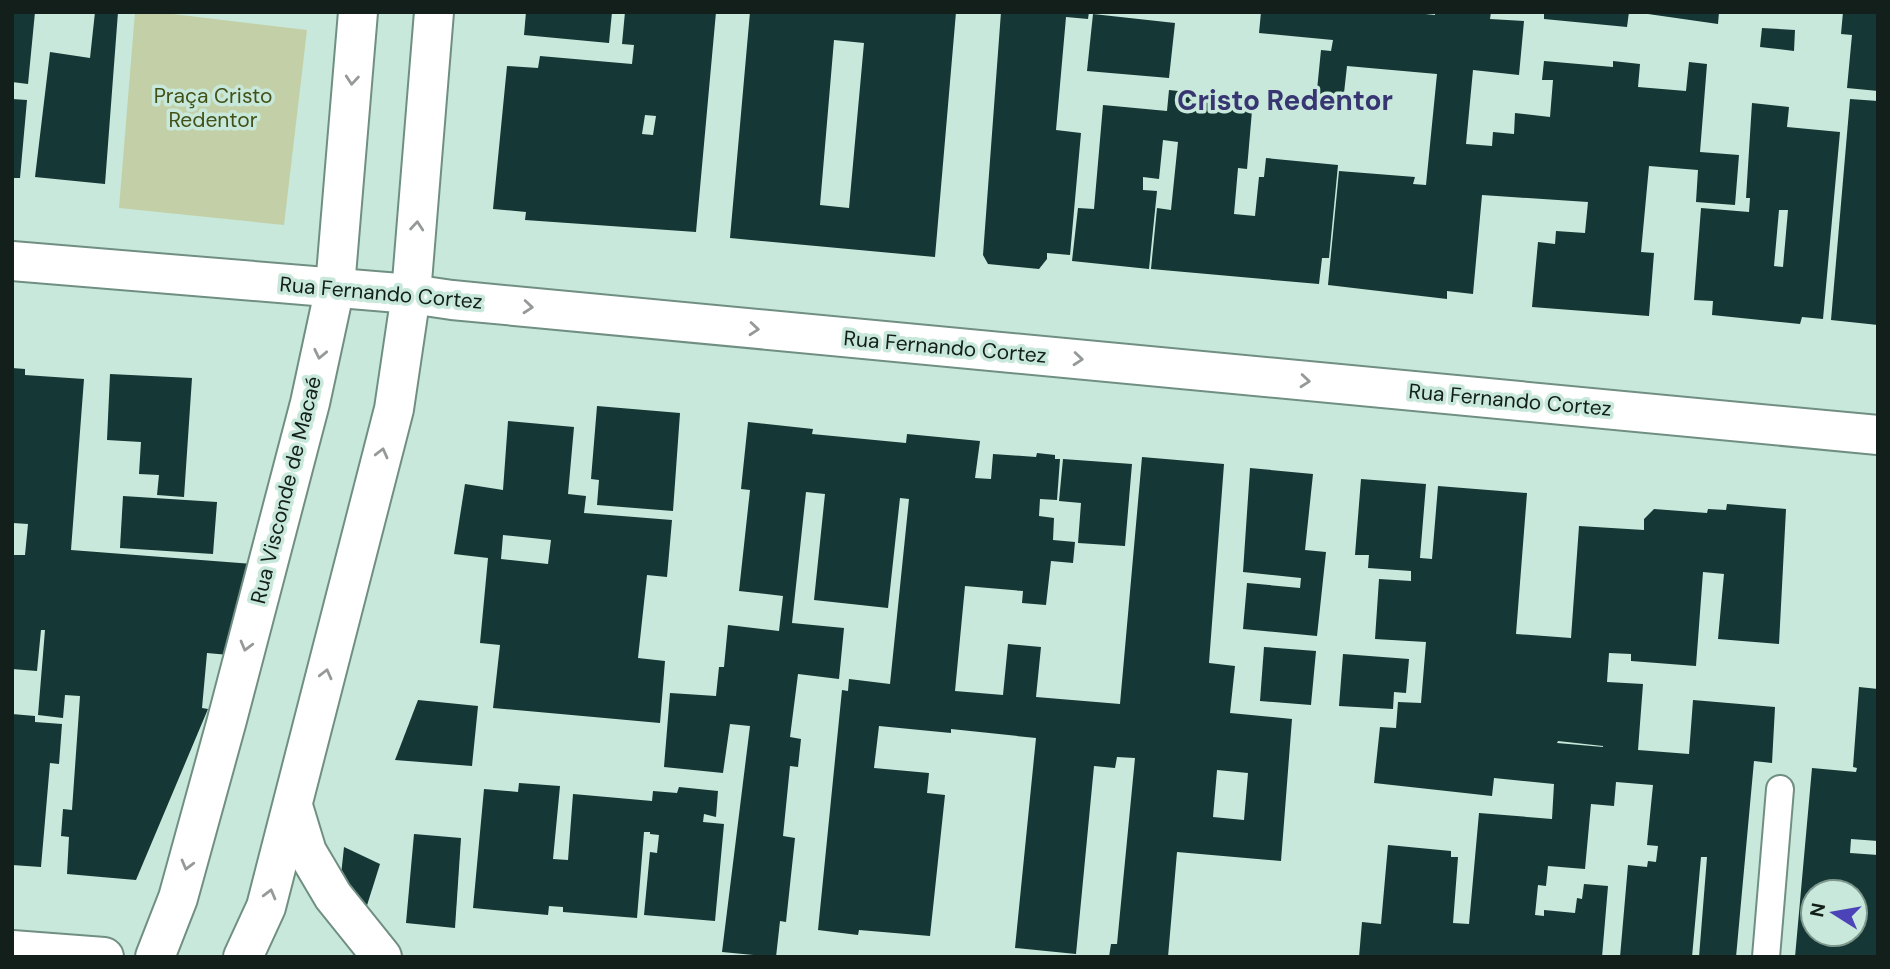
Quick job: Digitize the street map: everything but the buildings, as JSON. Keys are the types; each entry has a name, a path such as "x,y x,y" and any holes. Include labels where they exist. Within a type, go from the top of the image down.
{"street":[{"name":"Rua Visconde de Macaé","path":"155,957 178,898 227,720 310,403 335,287 358,12"},
{"path":"243,957 267,907 394,409 411,294 434,12"},
{"name":"Rua Fernando Cortez","path":"12,261 411,294 466,302 1878,435"},
{"path":"293,806 307,852 333,896 382,957"},
{"path":"12,950 104,957"}],"lane":[{"path":"1766,957 1780,789"}],"green space":[{"name":"Praça Cristo Redentor","path":"135,12 156,12 307,30 284,225 119,208"}],"district":[{"name":"Cristo Redentor","path":"1285,100"}]}
